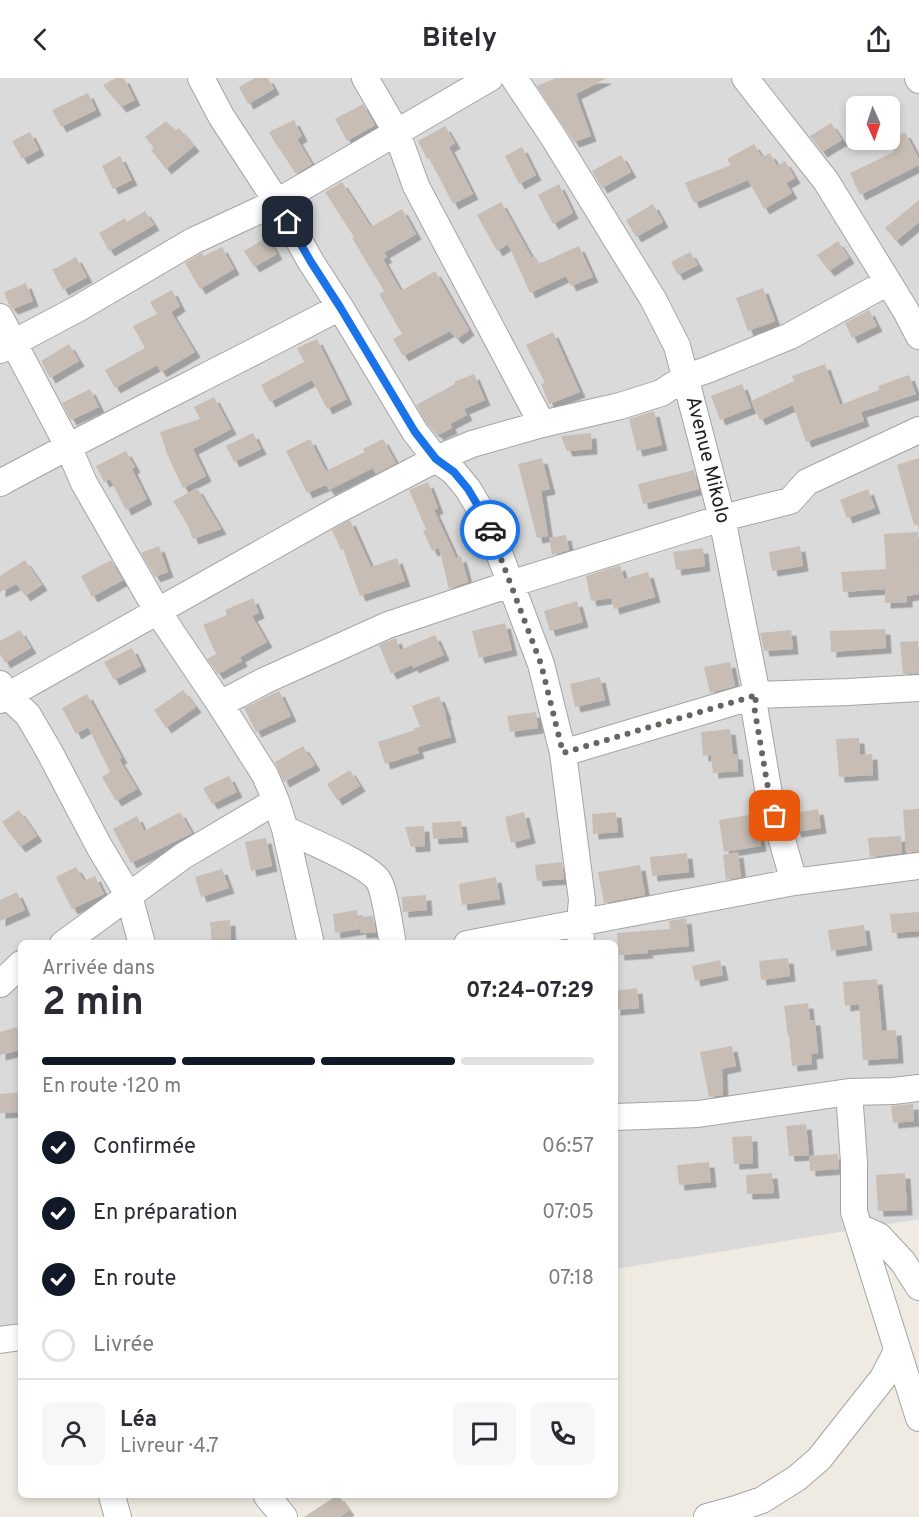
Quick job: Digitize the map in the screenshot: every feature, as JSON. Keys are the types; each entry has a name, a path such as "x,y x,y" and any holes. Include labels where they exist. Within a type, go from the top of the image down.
{"street":[{"path":"201,78 415,432 436,459 454,472 468,489 487,521 541,664 563,753 582,900 581,933"},
{"path":"365,78 397,133 416,186 542,424"},
{"path":"6,346 79,308 193,242 277,202 490,78"},
{"name":"Avenue Mikolo","path":"514,78 552,135 653,299 677,346 722,518 757,695 754,706 769,794 794,882"},
{"path":"745,78 826,182 919,336"},
{"path":"141,940 129,896 100,848 49,751 28,715 3,694 158,612 334,512 436,459 472,444 661,393 686,377 789,336 888,282"},
{"path":"0,483 340,307"},
{"path":"0,317 6,346 68,446 84,483 158,612 265,775 285,829 310,940"},
{"path":"220,704 266,680 388,625 510,584 722,518 790,501 807,482 919,430"},
{"path":"563,753 757,695 919,688"},
{"path":"68,940 183,856 276,801"},
{"path":"285,829 364,868 378,880 383,893 392,940"},
{"path":"508,940 581,933 794,882 919,866"},
{"path":"0,984 18,967"},
{"path":"618,1117 698,1114 849,1092 919,1088"},
{"path":"849,1092 854,1162 854,1212 919,1418"},
{"path":"859,1227 879,1236 903,1262 919,1287"},
{"path":"0,1340 18,1337"},
{"path":"707,1517 762,1500 797,1478 819,1459 883,1378 897,1351"},
{"path":"113,1498 118,1517"},
{"path":"269,1498 284,1517"}],"shaded area":[{"path":"0,78 919,78 919,1219 618,1269 618,940 18,940 18,1327 0,1330"}],"building":[{"path":"116,78 124,78 135,100 121,107 103,85"},
{"path":"255,78 268,78 274,89 248,104 239,87"},
{"path":"556,78 607,78 576,94 591,136 574,142 537,86"},
{"path":"88,93 96,110 61,127 52,110"},
{"path":"363,104 375,125 347,141 335,119"},
{"path":"294,120 302,136 297,139 312,164 296,174 269,132"},
{"path":"166,121 175,131 179,128 194,146 166,169 151,150 154,148 145,137"},
{"path":"831,123 842,140 822,152 810,136"},
{"path":"445,126 455,143 449,147 473,194 453,204 418,141"},
{"path":"30,132 39,150 22,159 12,141"},
{"path":"905,132 919,159 919,165 860,195 850,173 894,152 893,150 900,150 900,134"},
{"path":"754,144 762,157 770,153 777,166 785,161 795,178 786,183 792,193 764,209 748,180 694,203 685,183 731,165 727,159"},
{"path":"522,147 536,175 519,184 505,156"},
{"path":"621,155 631,172 602,188 592,171"},
{"path":"120,156 132,180 113,189 102,166"},
{"path":"342,182 371,227 402,209 416,234 384,253 387,257 383,259 401,291 435,271 469,330 457,339 450,331 403,356 393,339 402,334 379,294 384,291 352,238 354,237 325,192"},
{"path":"559,184 573,213 553,224 538,195"},
{"path":"919,200 919,222 896,241 885,228"},
{"path":"501,202 532,258 536,257 539,264 579,246 593,277 571,286 566,276 530,293 508,244 497,251 477,215"},
{"path":"653,204 663,222 636,237 626,220"},
{"path":"145,211 154,225 109,251 99,233 125,218 127,222"},
{"path":"267,237 277,254 254,267 244,251"},
{"path":"838,241 849,258 829,271 817,255"},
{"path":"222,247 234,269 200,289 185,263 202,253 204,256"},
{"path":"690,252 698,265 678,275 671,262"},
{"path":"76,257 87,277 63,290 52,269"},
{"path":"26,283 33,301 13,309 4,292"},
{"path":"763,288 775,321 748,331 736,298"},
{"path":"172,290 180,306 171,312 195,352 161,372 157,365 115,388 105,370 145,348 133,326 157,314 150,302"},
{"path":"869,310 877,326 852,338 845,323"},
{"path":"553,332 580,392 549,404 541,384 545,383 526,345"},
{"path":"317,339 347,399 327,409 312,380 270,402 261,385 304,362 297,348"},
{"path":"69,344 79,361 50,378 41,361"},
{"path":"825,364 840,405 879,390 878,386 909,375 916,394 861,412 864,421 806,442 793,405 760,420 751,401 794,381 792,376"},
{"path":"474,374 485,400 464,409 467,415 450,424 452,428 438,435 427,424 416,405 455,384 454,382"},
{"path":"742,384 751,408 720,420 711,396"},
{"path":"90,389 99,407 71,420 62,403"},
{"path":"214,397 231,429 193,449 206,476 183,488 167,454 160,432 200,419 194,407"},
{"path":"654,411 662,445 637,451 629,419"},
{"path":"253,433 261,449 234,462 226,446"},
{"path":"591,433 592,449 567,451 561,436"},
{"path":"310,439 326,471 365,452 363,449 383,439 396,463 376,474 373,468 329,490 326,485 307,493 286,451"},
{"path":"126,451 135,467 132,469 147,499 126,510 110,479 104,482 96,466"},
{"path":"542,458 550,489 541,491 548,536 537,538 518,464"},
{"path":"919,458 919,524 914,525 897,465"},
{"path":"694,470 699,489 643,504 638,484"},
{"path":"428,482 438,508 434,510 456,558 461,556 468,582 449,589 439,548 432,551 423,531 426,529 409,490"},
{"path":"197,488 221,529 193,539 173,501"},
{"path":"868,489 875,508 847,518 840,500"},
{"path":"350,520 371,567 397,558 405,581 360,596 343,549 341,550 332,530"},
{"path":"918,532 919,594 907,596 907,602 885,603 885,589 843,592 841,572 886,569 884,534"},
{"path":"566,535 569,550 552,555 549,538"},
{"path":"159,546 168,572 155,577 141,553"},
{"path":"800,546 803,566 772,571 769,552"},
{"path":"703,548 705,566 676,570 673,552"},
{"path":"25,560 42,585 25,596 17,584 0,592 0,576"},
{"path":"111,560 123,580 92,597 81,576"},
{"path":"620,565 624,579 648,572 655,597 614,609 611,598 591,601 586,576"},
{"path":"253,598 259,613 252,616 267,642 240,657 242,661 218,674 207,659 216,654 203,625 227,615 225,610"},
{"path":"577,601 583,622 550,631 544,611"},
{"path":"505,623 512,650 479,658 472,631"},
{"path":"885,629 886,648 831,652 830,631"},
{"path":"20,630 31,648 5,663 0,654 0,641"},
{"path":"791,630 793,649 764,651 760,633"},
{"path":"435,635 444,655 391,674 379,645 396,638 400,650"},
{"path":"918,641 919,673 903,674 900,642"},
{"path":"132,648 141,666 114,680 104,662"},
{"path":"730,662 735,686 710,693 704,667"},
{"path":"600,677 605,700 575,707 570,684"},
{"path":"183,690 196,707 166,728 154,710"},
{"path":"279,691 291,716 256,732 244,708"},
{"path":"87,694 122,758 119,759 137,789 116,801 102,777 110,772 88,727 76,734 62,708"},
{"path":"439,696 451,737 417,747 419,753 385,764 378,742 420,727 412,706"},
{"path":"536,712 538,728 510,732 507,716"},
{"path":"730,729 733,754 737,754 738,771 713,773 711,755 703,756 701,732"},
{"path":"859,738 860,755 872,754 873,775 839,777 836,739"},
{"path":"303,746 315,765 284,782 275,762"},
{"path":"350,770 360,786 337,800 327,784"},
{"path":"229,776 237,792 212,804 203,788"},
{"path":"818,809 821,828 796,832 790,814"},
{"path":"919,809 919,851 906,852 903,810"},
{"path":"19,810 37,836 20,847 2,822"},
{"path":"180,812 192,833 131,863 113,829 137,816 144,831"},
{"path":"524,812 530,838 511,843 505,817"},
{"path":"616,812 618,832 593,834 592,814"},
{"path":"755,814 761,846 724,852 719,820"},
{"path":"461,821 463,837 433,839 432,823"},
{"path":"424,826 425,846 411,847 405,827"},
{"path":"901,836 902,853 870,857 868,838"},
{"path":"266,838 272,866 251,871 245,842"},
{"path":"738,852 741,877 726,880 723,855"},
{"path":"687,853 689,872 652,876 650,857"},
{"path":"562,862 564,879 537,881 535,865"},
{"path":"640,865 645,895 604,903 598,872"},
{"path":"76,867 84,881 95,876 104,894 72,909 56,877"},
{"path":"222,869 229,888 201,897 195,877"},
{"path":"496,877 500,899 462,905 459,884"},
{"path":"17,892 25,910 0,921 0,900"},
{"path":"426,895 427,910 403,912 402,897"},
{"path":"357,910 360,929 335,933 333,914"},
{"path":"919,912 919,931 892,933 890,914"},
{"path":"373,916 376,932 361,933 359,917"},
{"path":"686,918 689,946 619,955 617,933 670,929 669,921"},
{"path":"230,920 231,940 212,940 210,922"},
{"path":"864,925 867,945 831,951 828,930"},
{"path":"788,958 790,976 761,980 759,961"},
{"path":"720,960 723,975 695,981 692,966"},
{"path":"877,979 882,1031 896,1030 898,1058 863,1060 859,1004 845,1006 843,982"},
{"path":"637,988 639,1008 618,1010 618,991"},
{"path":"808,1003 810,1020 815,1020 818,1053 811,1054 812,1064 792,1066 784,1006"},
{"path":"17,1027 18,1051 0,1055 0,1032"},
{"path":"732,1046 736,1066 722,1069 723,1095 709,1097 700,1052"},
{"path":"18,1092 18,1112 0,1113 0,1094"},
{"path":"913,1104 914,1121 893,1123 891,1106"},
{"path":"806,1124 809,1155 789,1156 786,1126"},
{"path":"752,1136 753,1163 734,1164 732,1137"},
{"path":"838,1154 839,1169 810,1171 809,1156"},
{"path":"709,1162 711,1182 679,1185 677,1165"},
{"path":"772,1173 774,1193 747,1194 746,1175"},
{"path":"905,1173 907,1210 878,1211 876,1175"},
{"path":"333,1498 340,1498 349,1510 339,1517 304,1517"}],"way so far":[{"path":"490,530 541,664 563,753 757,695 754,706 775,816"}],"route":[{"path":"288,222 415,432 436,459 454,472 468,489 490,530"}]}
